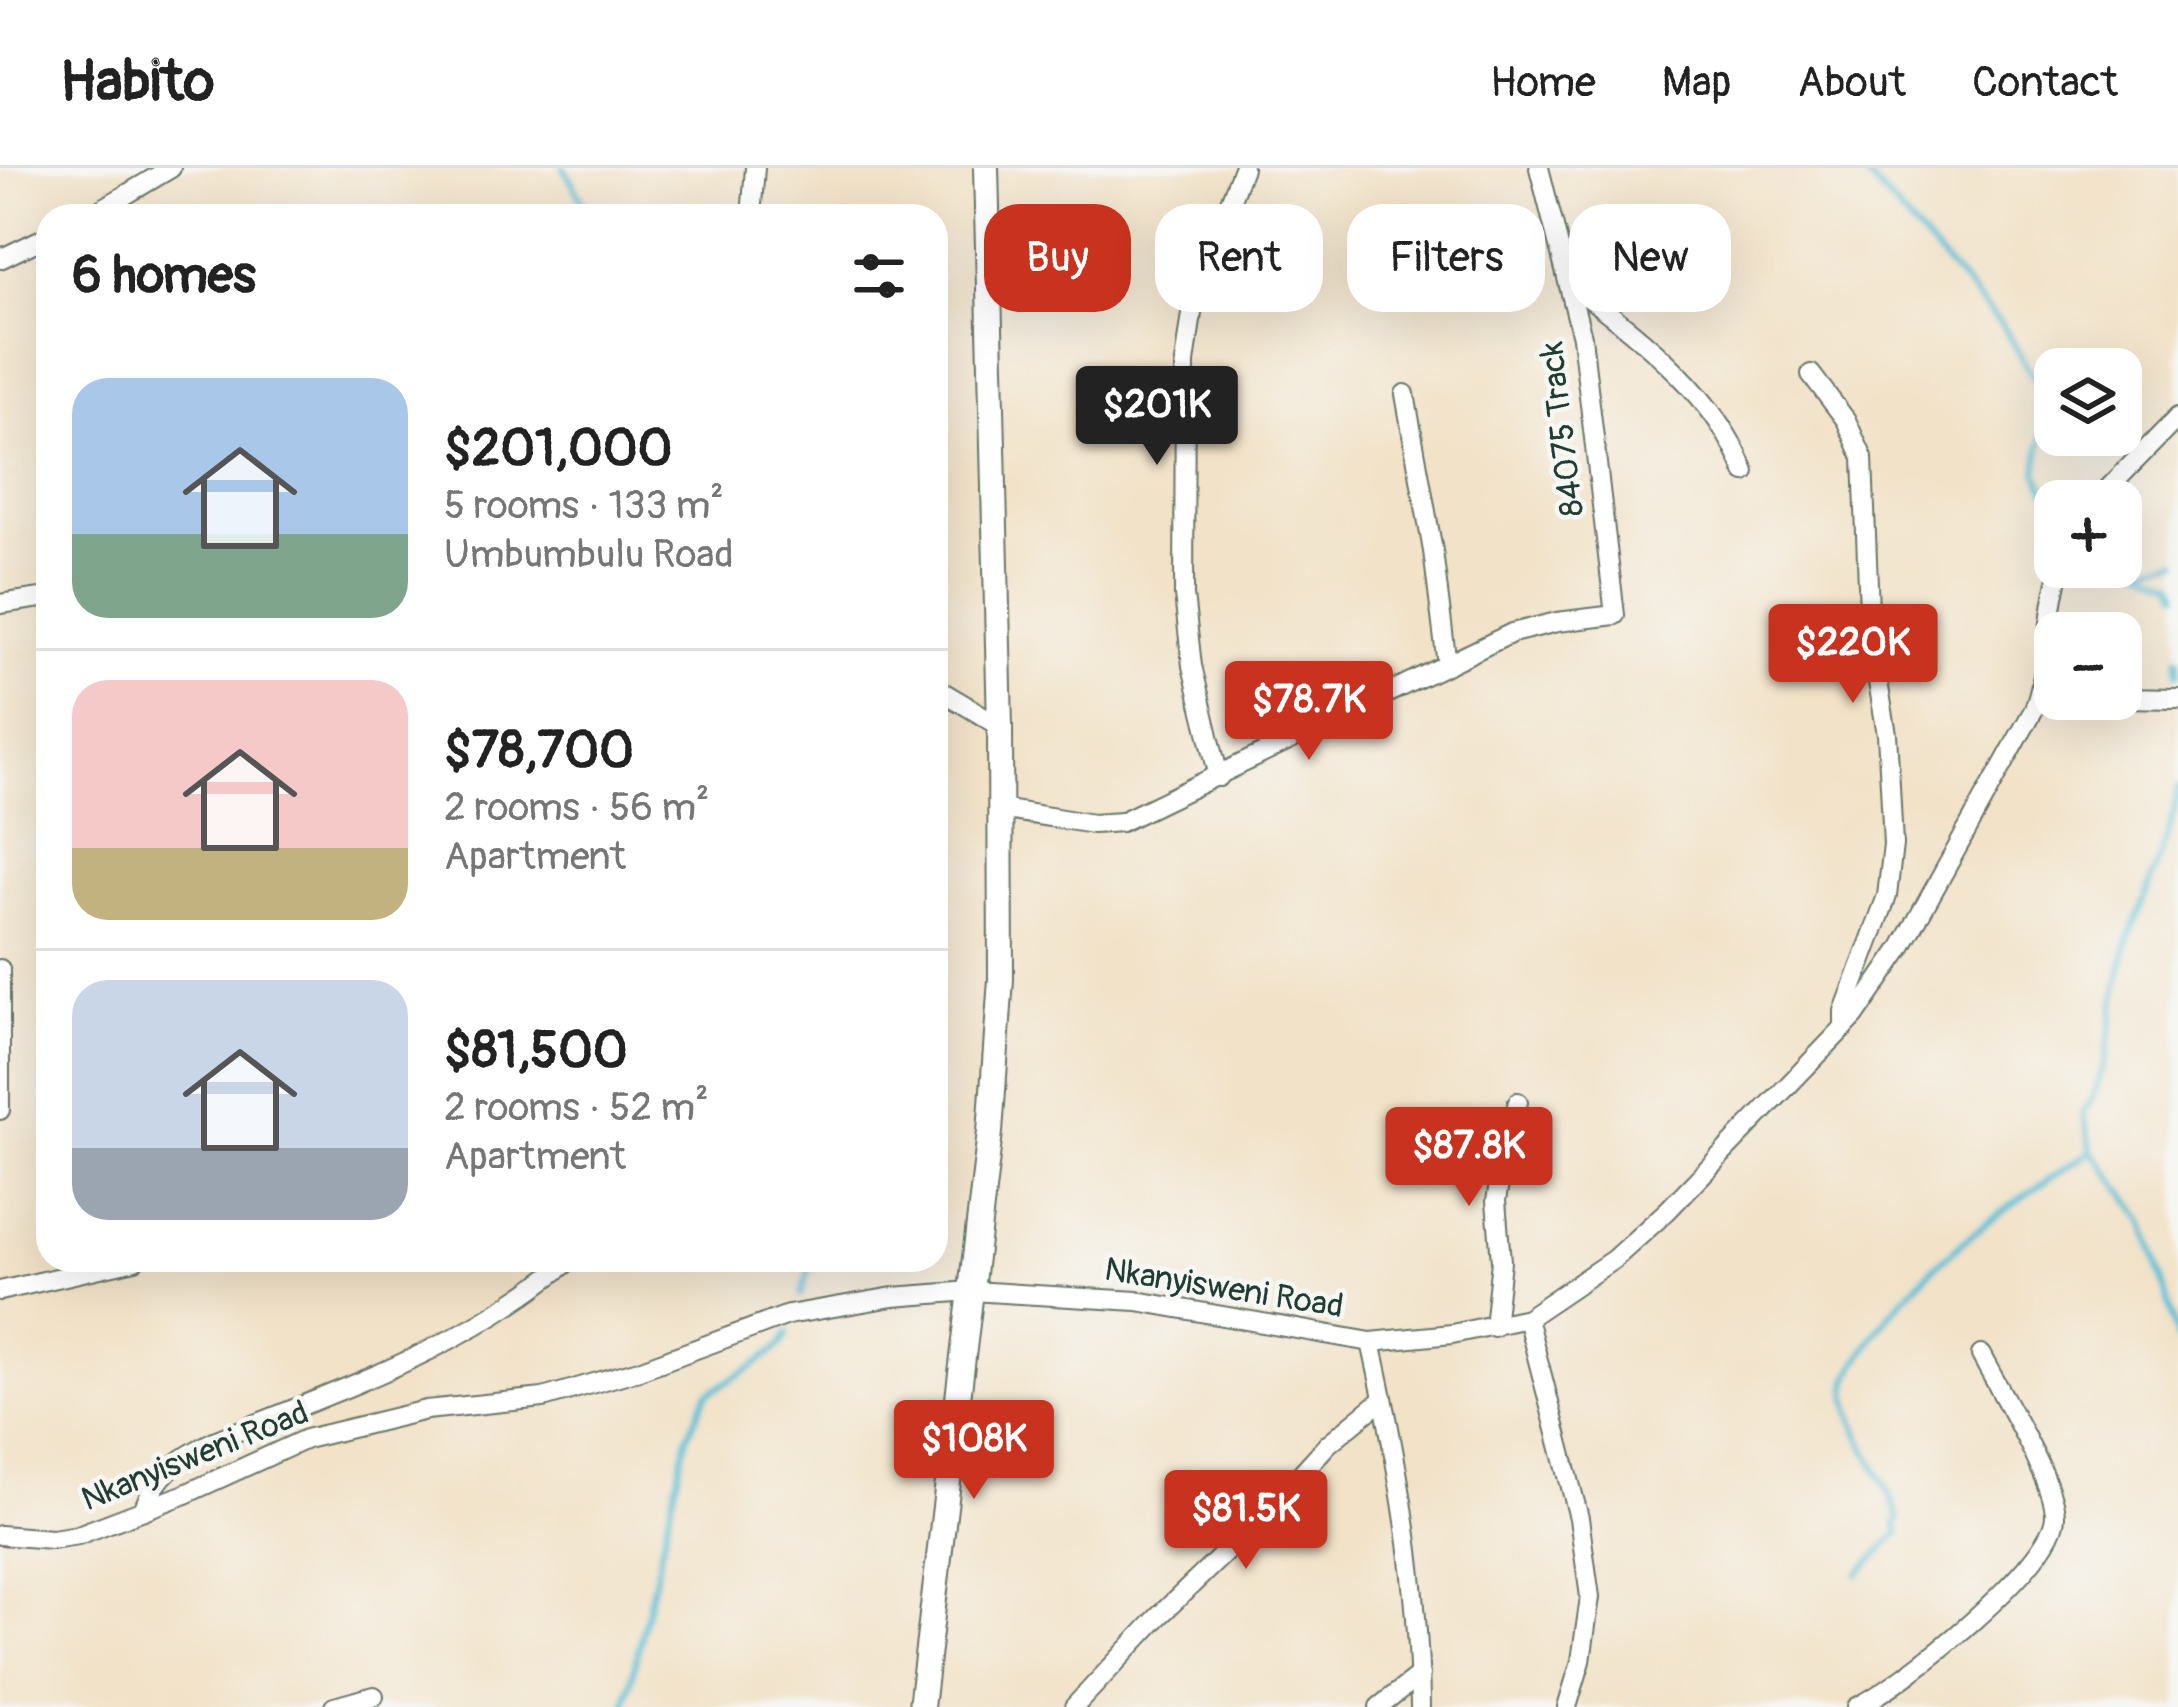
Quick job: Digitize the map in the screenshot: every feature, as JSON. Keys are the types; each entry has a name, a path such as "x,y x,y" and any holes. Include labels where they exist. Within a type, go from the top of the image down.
{"main road":[{"path":"921,1707 990,1132 1001,979 1000,726 986,168"}],"street":[{"path":"110,204 171,168"},
{"path":"752,204 755,168"},
{"path":"1219,777 1192,666 1184,595 1185,363 1195,292 1243,168"},
{"name":"84075 Track","path":"1539,168 1569,276"},
{"path":"0,259 36,242"},
{"name":"84075 Track","path":"1447,665 1534,626 1615,615 1577,312"},
{"path":"1606,312 1697,394 1728,436 1745,472"},
{"path":"1811,374 1846,420 1862,458 1870,636 1887,734 1893,844 1887,896 1844,1011 1844,1028"},
{"path":"1000,808 1093,824 1121,822 1447,665 1406,394"},
{"path":"2114,480 2178,417"},
{"path":"0,604 36,599"},
{"path":"948,695 1000,726"},
{"path":"2142,698 2178,699"},
{"name":"Nkanyisweni Road","path":"0,1535 52,1539 78,1535 275,1451 386,1418 543,1398 639,1370 788,1316 893,1298 971,1291 1048,1293 1189,1307 1371,1342 1494,1327 1527,1318 1567,1294 1667,1211 1844,1028 1901,949 2034,714"},
{"path":"0,969 0,1110"},
{"path":"1494,1327 1501,1261 1496,1201 1518,1102"},
{"path":"0,1291 83,1272"},
{"path":"143,1510 159,1477 181,1458 445,1346 554,1272"},
{"path":"1527,1318 1579,1518 1590,1598 1581,1661 1567,1707"},
{"path":"1371,1342 1408,1524 1419,1625 1420,1707"},
{"path":"1857,1707 1912,1674 1971,1621 2028,1565 2054,1523 2053,1505 2036,1463 1981,1355"},
{"path":"1074,1707 1328,1444 1383,1399"},
{"path":"1379,1707 1420,1675"},
{"path":"334,1707 374,1696"}],"waterway":[{"path":"564,168 584,204"},
{"path":"1860,168 2004,328 2039,386 2042,434 2037,472 2041,480"},
{"path":"2142,566 2178,561"},
{"path":"2142,568 2174,582 2178,592"},
{"path":"2178,658 2178,673"},
{"path":"1858,1575 1899,1532 1895,1524 1899,1520 1850,1409 1849,1379 1881,1326 1934,1268 1995,1217 2092,1151 2083,1114 2101,1074 2121,967 2163,848 2178,787"},
{"path":"2092,1151 2146,1222 2178,1341"},
{"path":"801,1295 808,1272"},
{"path":"625,1707 687,1437 707,1394 754,1366 781,1345 788,1333"}]}
